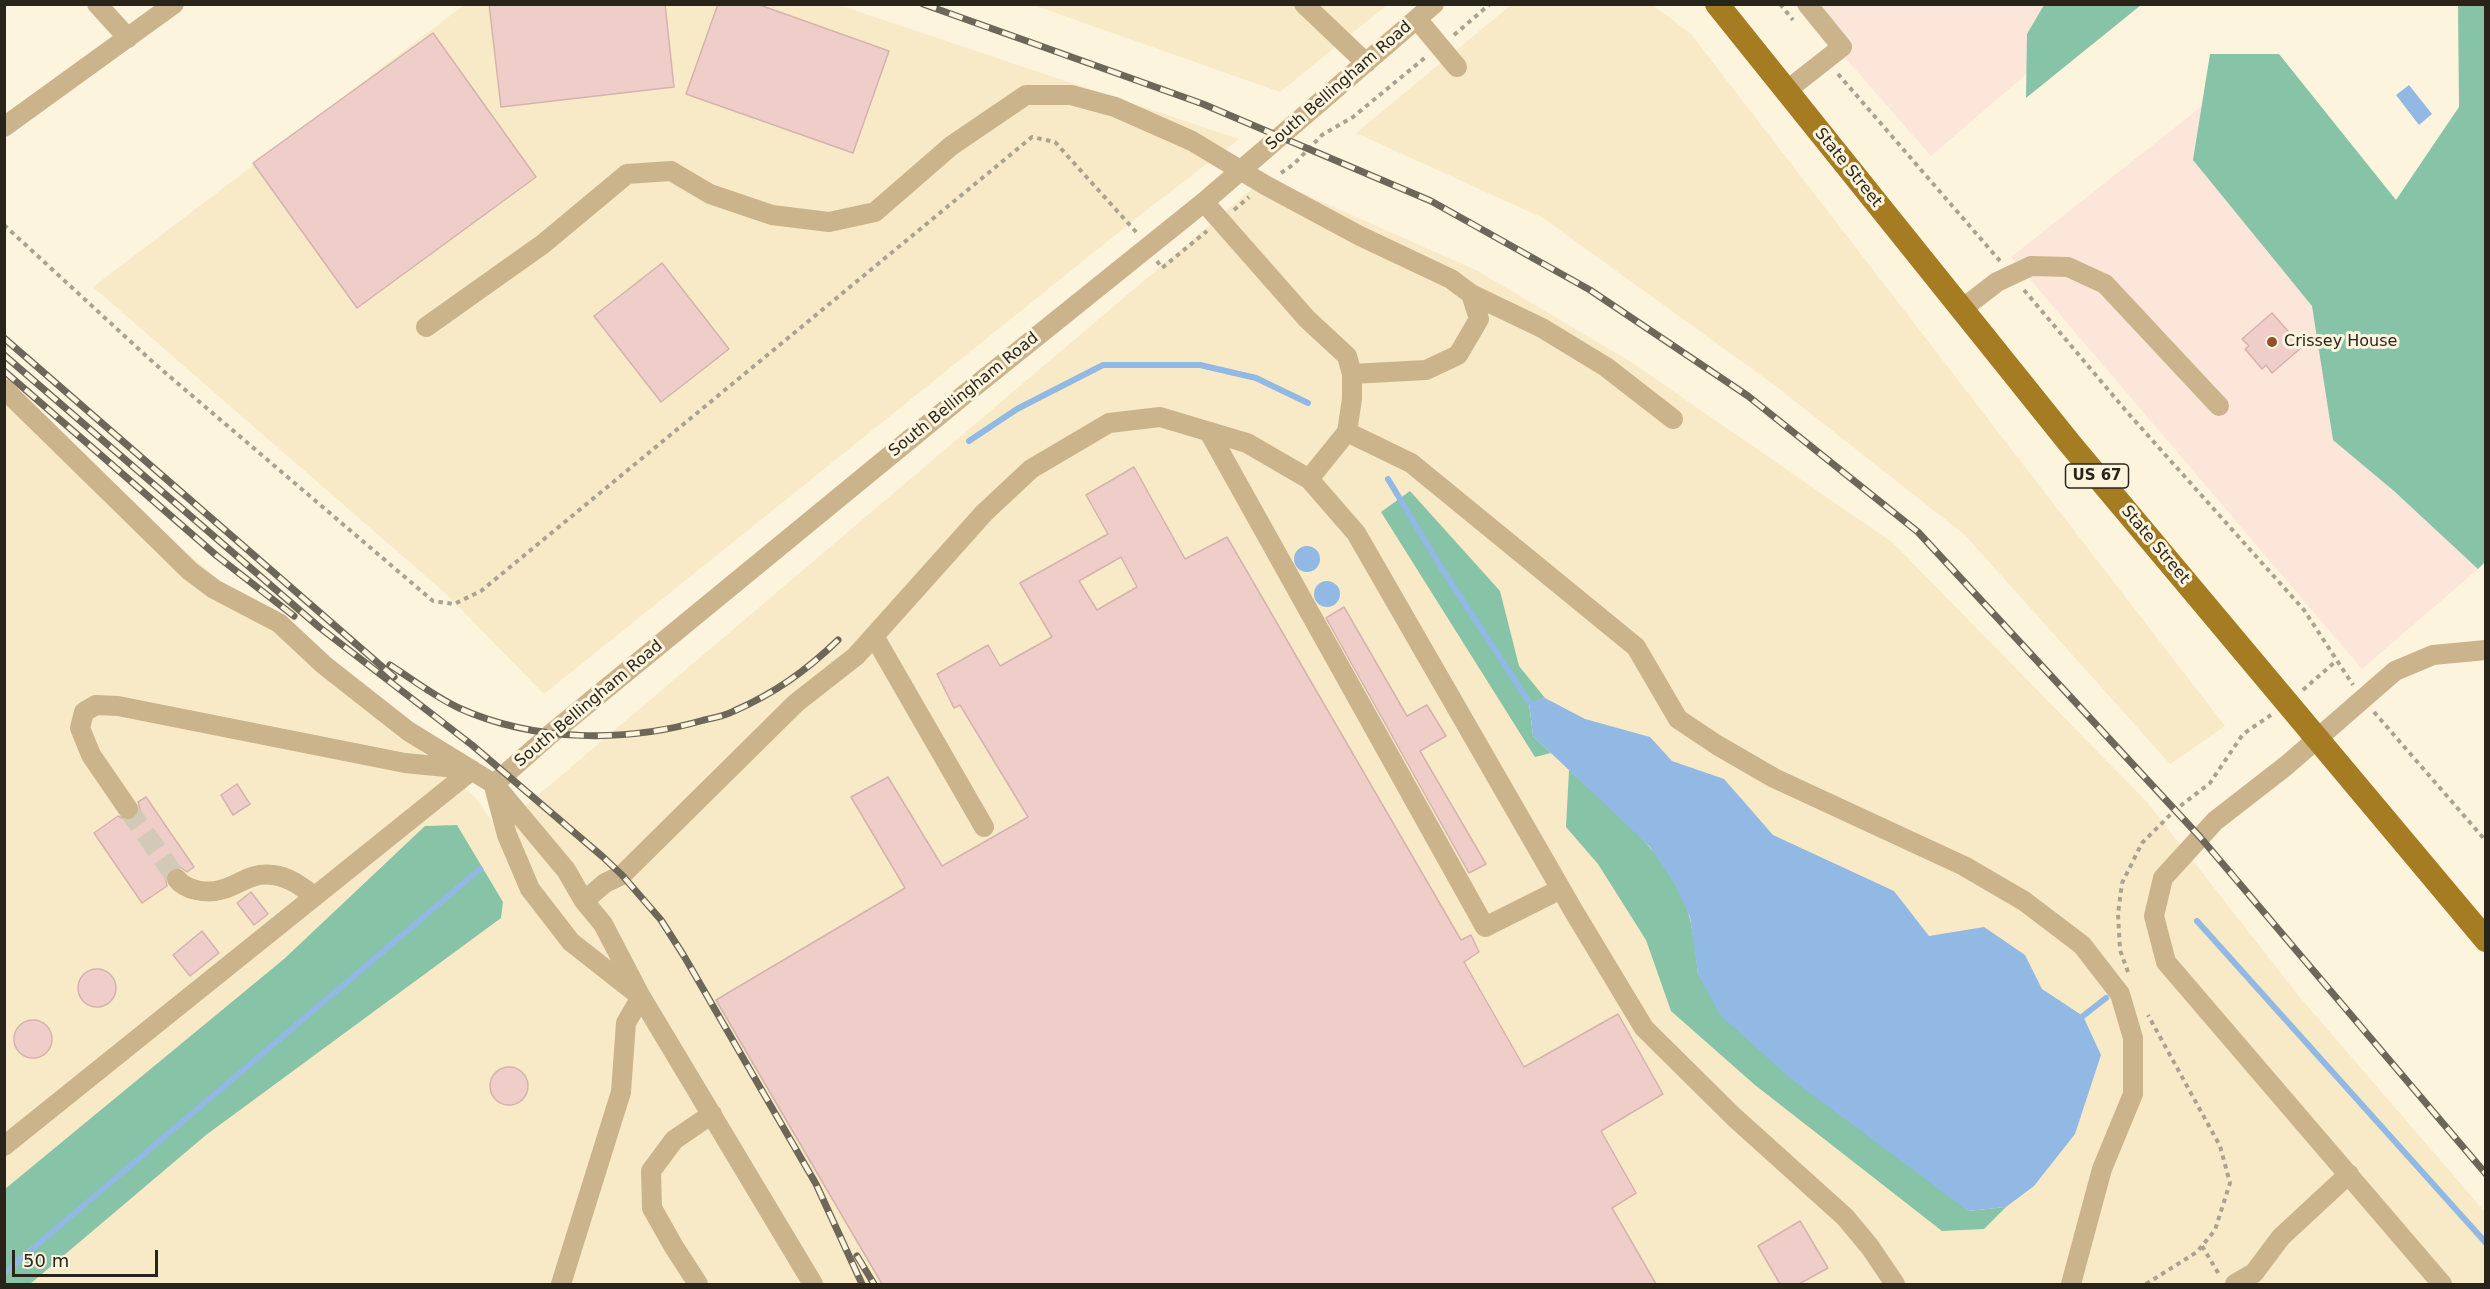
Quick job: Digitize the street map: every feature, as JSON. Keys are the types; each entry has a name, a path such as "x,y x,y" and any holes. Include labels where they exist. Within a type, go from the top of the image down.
{"main road":[{"name":"State Street","path":"1717,4 2071,445 2486,940"}],"street":[{"path":"97,4 128,39"},
{"path":"4,127 174,4"},
{"path":"1304,4 1366,63"},
{"name":"South Bellingham Road","path":"494,784 552,733 959,399 1204,202 1434,4"},
{"path":"1786,91 1842,46 1808,4"},
{"path":"1417,19 1457,67"},
{"path":"426,327 543,244 627,174 671,171 710,194 772,215 829,222 875,212 951,146 1026,95 1071,95 1115,107 1192,141 1265,185 1360,236 1451,279 1471,294 1542,328 1606,367 1673,418"},
{"path":"1204,202 1306,320 1347,356 1352,375 1352,399 1347,432 1309,479"},
{"path":"1962,309 1997,282 2031,266 2068,267 2105,284 2219,406"},
{"path":"1352,375 1426,370 1458,355 1479,319 1471,294"},
{"path":"4,389 190,571 214,589 279,623 324,665 408,731 494,784 566,870 585,902 603,924 641,997 813,1284"},
{"path":"585,902 604,883 622,875 796,704 856,656 984,513 1031,469 1109,423 1160,417 1247,443 1309,479 1356,533 1561,889 1644,1028 1734,1117 1845,1216 1895,1284"},
{"path":"1209,432 1485,927 1561,889"},
{"path":"1347,432 1411,463 1636,646 1678,718 1774,778 1964,866 2024,901 2082,945 2120,994 2133,1038 2133,1094 2103,1169 2071,1284"},
{"path":"874,636 984,827"},
{"path":"2442,1284 2166,962 2154,916 2163,878 2215,821 2287,765 2395,671 2433,655 2486,650"},
{"path":"128,809 91,755 80,728 84,712 96,705 118,706 405,763 472,770"},
{"path":"4,1146 472,770"},
{"path":"494,784 507,835 530,889 571,942 641,997"},
{"path":"177,879 193,890 220,891 246,877 273,875 295,882 314,896"},
{"path":"563,1283 621,1092 626,1023 641,997"},
{"path":"698,1284 652,1208 651,1171 674,1140 712,1114"},
{"path":"2233,1284 2254,1273 2281,1237 2349,1174"}],"path":[{"path":"4,225 155,364 433,602 454,604 481,591 1032,137 1055,142 1149,247 1162,268 1294,164 1322,135 1353,117 1490,4"},
{"path":"1780,4 1800,28"},
{"path":"1826,60 2127,412 2304,610 2363,699 2486,841"},
{"path":"2202,1246 2233,1284"}],"shaded area":[{"path":"464,5 839,5 1239,139 1139,216 544,694 444,592 93,287"},
{"path":"1033,5 1387,5 1280,92"},
{"path":"1511,5 1653,5 1691,34 2225,726 2170,764 1965,535 1773,384 1543,218 1356,133"},
{"path":"1799,5 2107,5 1931,156"},
{"path":"2249,69 2485,309 2485,563 2362,669 2011,257"},
{"path":"1266,177 1476,270 1631,362 1893,543 2147,802 2298,995 2485,1212 2485,1284 5,1284 4,398 475,797 498,829"}],"green space":[{"path":"2044,5 2141,5 2026,98 2027,34"},
{"path":"2458,5 2486,5 2486,561 2478,569 2394,491 2333,440 2312,306 2193,160 2210,54 2279,54 2396,200 2459,107"},
{"path":"1410,491 1500,591 1519,666 1545,698 1529,703 1533,736 1551,753 1535,757 1381,512"},
{"path":"1569,770 1623,819 1657,856 1671,876 1690,919 1698,974 1968,1211 2006,1207 1984,1229 1942,1231 1755,1085 1671,1011 1646,940 1598,864 1566,827"},
{"path":"457,825 503,902 501,918 206,1135 30,1284 5,1284 5,1189 284,959 425,826"}],"water":[{"path":"2409,85 2432,114 2419,125 2396,95"},
{"path":"1307,546 1316,550 1320,559 1316,568 1307,572 1298,568 1294,559 1298,550"},
{"path":"1327,581 1336,585 1340,594 1336,603 1327,607 1318,603 1314,594 1318,585"},
{"path":"1545,698 1585,719 1650,737 1672,761 1724,779 1773,835 1894,891 1929,936 1984,927 2025,955 2042,989 2083,1016 2101,1055 2075,1134 2034,1186 2006,1207 1968,1211 1791,1079 1720,1015 1698,974 1690,917 1675,885 1650,847 1533,736 1529,702"}],"building":[{"path":"489,4 665,4 674,87 501,107"},
{"path":"718,4 757,4 889,51 853,153 686,94"},
{"path":"433,33 536,177 357,308 253,163"},
{"path":"662,263 729,349 661,402 594,316"},
{"name":"Crissey House","path":"2272,313 2302,347 2272,373 2266,365 2262,369 2245,349 2249,346 2242,339"},
{"path":"1134,467 1185,559 1227,537 1461,940 1471,935 1479,952 1464,962 1524,1067 1618,1014 1663,1094 1601,1131 1636,1193 1612,1208 1656,1284 882,1284 716,1000 905,888 851,797 888,777 942,866 1028,817 960,705 954,708 937,674 988,645 1000,666 1052,637 1020,583 1108,534 1086,495","holes":["1121,557 1137,587 1097,610 1079,581"]},
{"path":"1344,607 1407,716 1427,705 1446,736 1420,751 1486,864 1469,873 1326,618"},
{"path":"237,784 250,804 233,815 221,795"},
{"path":"146,797 194,867 187,872 180,867 169,870 165,876 167,886 142,903 94,833 118,816 128,821 135,819 140,809 138,802"},
{"path":"251,892 268,914 254,925 237,903"},
{"path":"202,931 219,953 190,976 173,955"},
{"path":"97,969 111,974 116,988 111,1002 97,1007 83,1002 78,988 83,974"},
{"path":"33,1020 47,1025 52,1039 47,1053 33,1058 19,1053 14,1039 19,1025"},
{"path":"509,1067 516,1068 522,1073 527,1079 527,1093 522,1099 516,1104 509,1105 502,1104 496,1099 491,1093 490,1086 491,1079 496,1073 502,1068"},
{"path":"1800,1221 1828,1268 1799,1284 1780,1284 1758,1246"}],"waterway":[{"path":"969,441 1017,409 1103,365 1200,365 1256,378 1308,403"},
{"path":"1388,479 1442,569 1529,702"},
{"path":"4,1273 480,869"},
{"path":"2197,921 2486,1243"},
{"path":"2083,1016 2106,998"}],"tunnel":[{"path":"128,809 177,879"}],"railway":[{"path":"923,4 1203,104 1431,201 1590,290 1748,396 1918,532 2200,837 2486,1174"},
{"path":"4,338 394,677"},
{"path":"4,355 319,627 472,745 622,875 661,920 684,956 816,1184 862,1284"},
{"path":"4,371 217,556 294,616"},
{"path":"390,665 450,704 488,719 549,733 612,735 643,733 731,713 763,697 789,680 814,662 838,640"},
{"path":"857,1256 874,1284"}],"place":[{"name":"Crissey House","path":"2272,342"}]}
